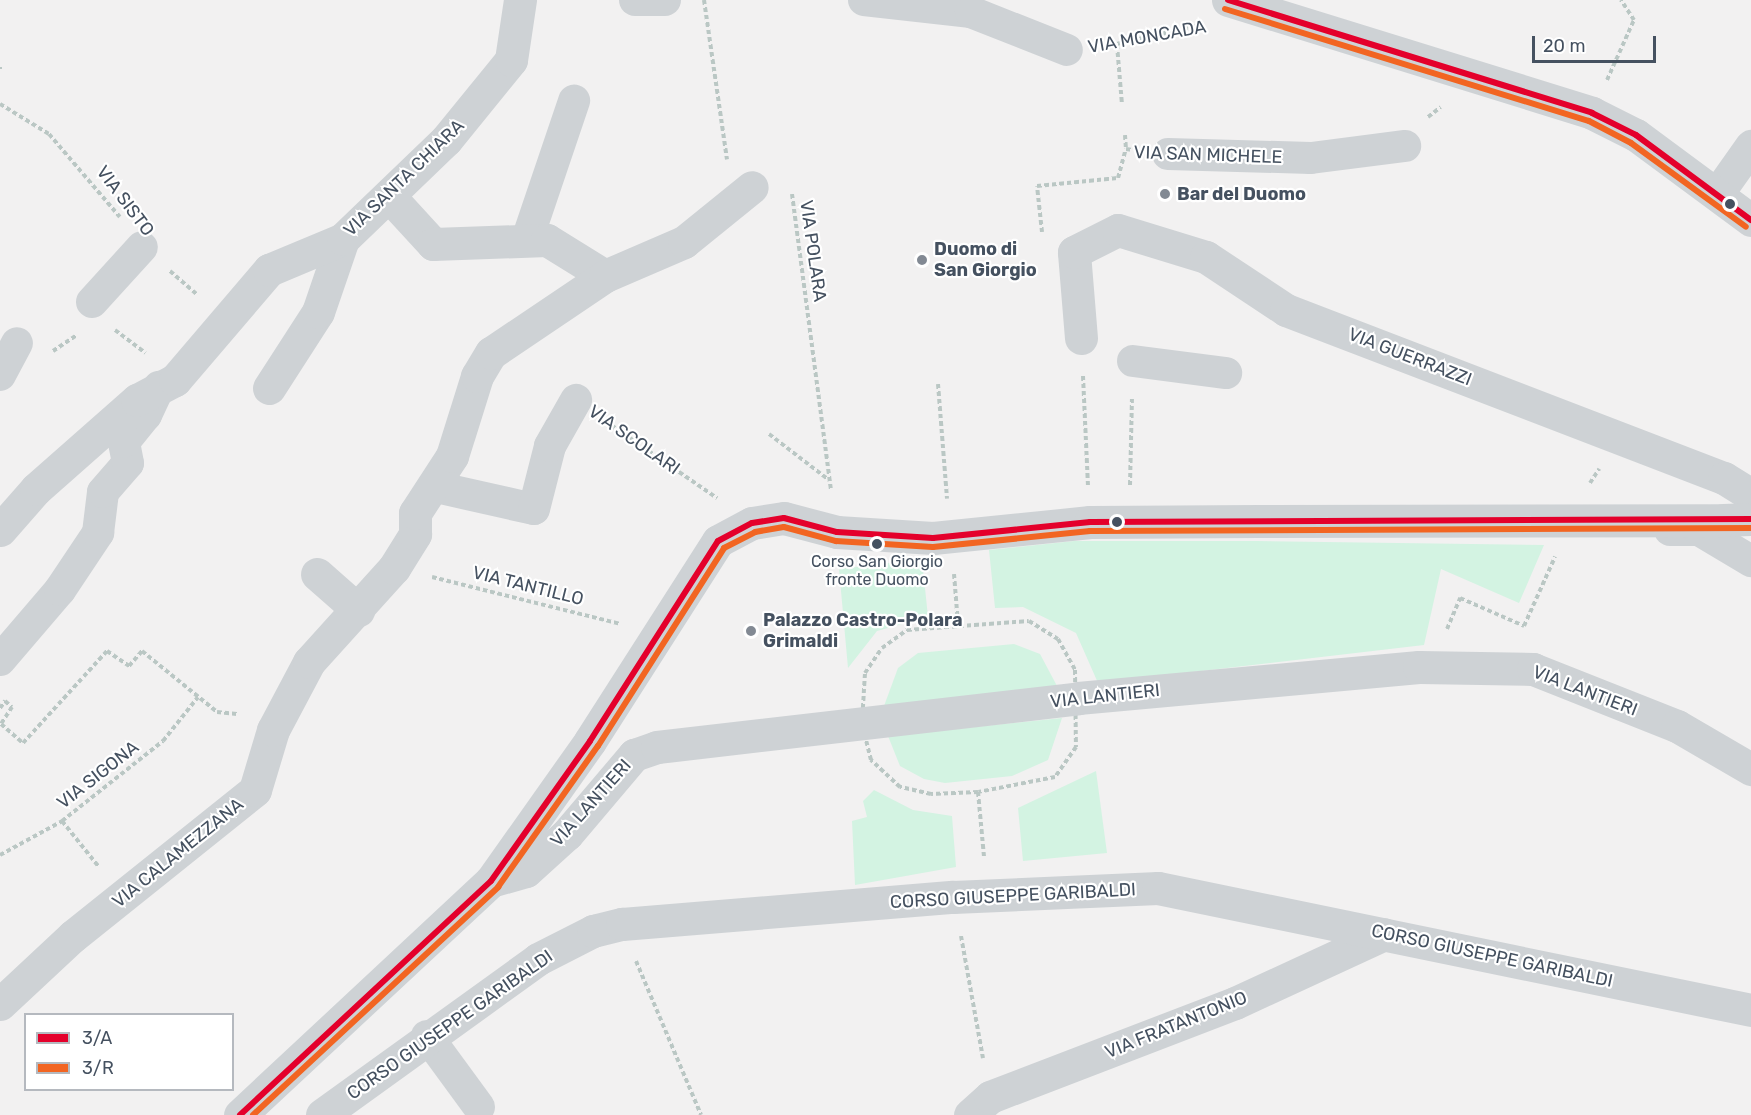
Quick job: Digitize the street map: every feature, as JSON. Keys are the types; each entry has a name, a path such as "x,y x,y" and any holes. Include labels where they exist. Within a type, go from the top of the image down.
{"street":[{"name":"VIA SANTA CHIARA","path":"0,530 36,489 167,383 269,270 343,239 446,140 511,60 520,0"},
{"path":"635,0 664,0"},
{"name":"VIA MONCADA","path":"864,0 971,12 1067,50"},
{"path":"1218,12 1592,113 1636,135 1751,220"},
{"path":"528,237 574,101"},
{"name":"VIA SAN MICHELE","path":"1168,153 1311,158 1405,146"},
{"path":"1717,194 1751,146"},
{"name":"VIA CALAMEZZANA","path":"0,1004 123,897 255,790 273,730 309,662 394,568 415,534 415,513 436,487 491,353 605,276 684,242 752,187"},
{"path":"388,196 433,244 528,237 547,240 605,276"},
{"name":"VIA GUERRAZZI","path":"1074,252 1118,231 1206,257 1286,310 1724,478 1751,495"},
{"path":"269,388 318,312 343,239"},
{"path":"99,313 142,247"},
{"path":"1074,252 1081,338"},
{"path":"0,375 17,343"},
{"path":"1133,361 1226,374"},
{"path":"0,660 60,590 98,533 103,492 128,463 124,442 146,416 167,383"},
{"name":"VIA SCOLARI","path":"436,487 534,509 550,446 576,400"},
{"path":"240,1115 491,880 590,741 655,633 718,542 752,523 784,518 837,532 952,551 1090,522 1737,520"},
{"path":"1567,532 1698,530 1751,561"},
{"path":"317,574 358,610"},
{"name":"VIA LANTIERI","path":"491,880 526,872 567,834 634,755 657,747 1078,698 1419,667 1533,669 1677,726 1751,769"},
{"name":"CORSO GIUSEPPE GARIBALDI","path":"322,1115 427,1036 538,959 593,931 622,924 953,897 1158,888 1751,1010"},
{"name":"VIA FRATANTONIO","path":"980,1106 1235,1003 1384,934"},
{"path":"427,1036 479,1107"}],"path":[{"name":"VIA POLARA","path":"704,0 731,186 752,187 790,183 837,532"},
{"path":"1592,113 1634,20 1621,0"},
{"name":"VIA MONCADA","path":"1067,50 1117,45 1218,12"},
{"path":"1117,45 1122,104"},
{"name":"VIA SISTO","path":"0,104 57,142 142,247 226,319"},
{"path":"1125,135 1126,149"},
{"name":"VIA SAN MICHELE","path":"1074,252 1045,254 1037,186 1118,178 1126,149 1168,153"},
{"path":"99,313 167,383"},
{"path":"17,343 43,359 80,333"},
{"path":"1081,338 1090,522"},
{"path":"1129,522 1133,361"},
{"path":"938,384 958,624 1029,621 1058,639 1075,670 1078,698 1076,747 1055,777 978,792 985,870"},
{"name":"VIA SCOLARI","path":"576,400 752,523"},
{"path":"769,434 830,480"},
{"path":"1457,635 1446,630 1460,598 1524,626 1567,532"},
{"name":"VIA TANTILLO","path":"394,568 655,633"},
{"name":"VIA SIGONA","path":"0,708 5,701 12,707 1,724 23,743 107,651 129,666 142,651 198,697 163,741 62,821 0,855"},
{"path":"62,821 123,897"},
{"path":"622,924 701,1115"},
{"path":"959,924 980,1106"}],"green space":[{"path":"1074,541 1544,545 1519,603 1441,569 1424,645 1098,683 1076,633 1023,607 995,608 989,550"},
{"path":"922,559 928,617 877,631 848,668 839,569"},
{"path":"1014,644 1040,654 1057,686 884,706 898,668 918,653"},
{"path":"1062,718 1048,760 1012,776 945,783 924,779 900,766 888,736"},
{"path":"1096,771 1107,853 1023,861 1018,808"},
{"path":"874,790 913,810 952,816 956,867 855,885 852,821 867,817 863,801"}],"transit line":[{"name":"3/A","path":"1228,0 1592,113 1636,135 1751,220"},
{"name":"3/R","path":"1225,9 1589,121 1631,143 1746,227"},
{"name":"3/A","path":"240,1115 491,881 590,741 718,541 752,523 784,518 837,532 933,538 1090,522 1751,519"},
{"name":"3/R","path":"253,1115 498,887 598,746 724,548 755,532 784,527 836,541 933,547 1090,531 1751,528"}],"place":[{"name":"Bar del Duomo","path":"1165,194"},
{"name":"Duomo di San Giorgio","path":"922,260"},
{"name":"Corso San Giorgio fronte Duomo","path":"877,544"},
{"name":"Palazzo Castro-Polara Grimaldi","path":"751,631"}]}
